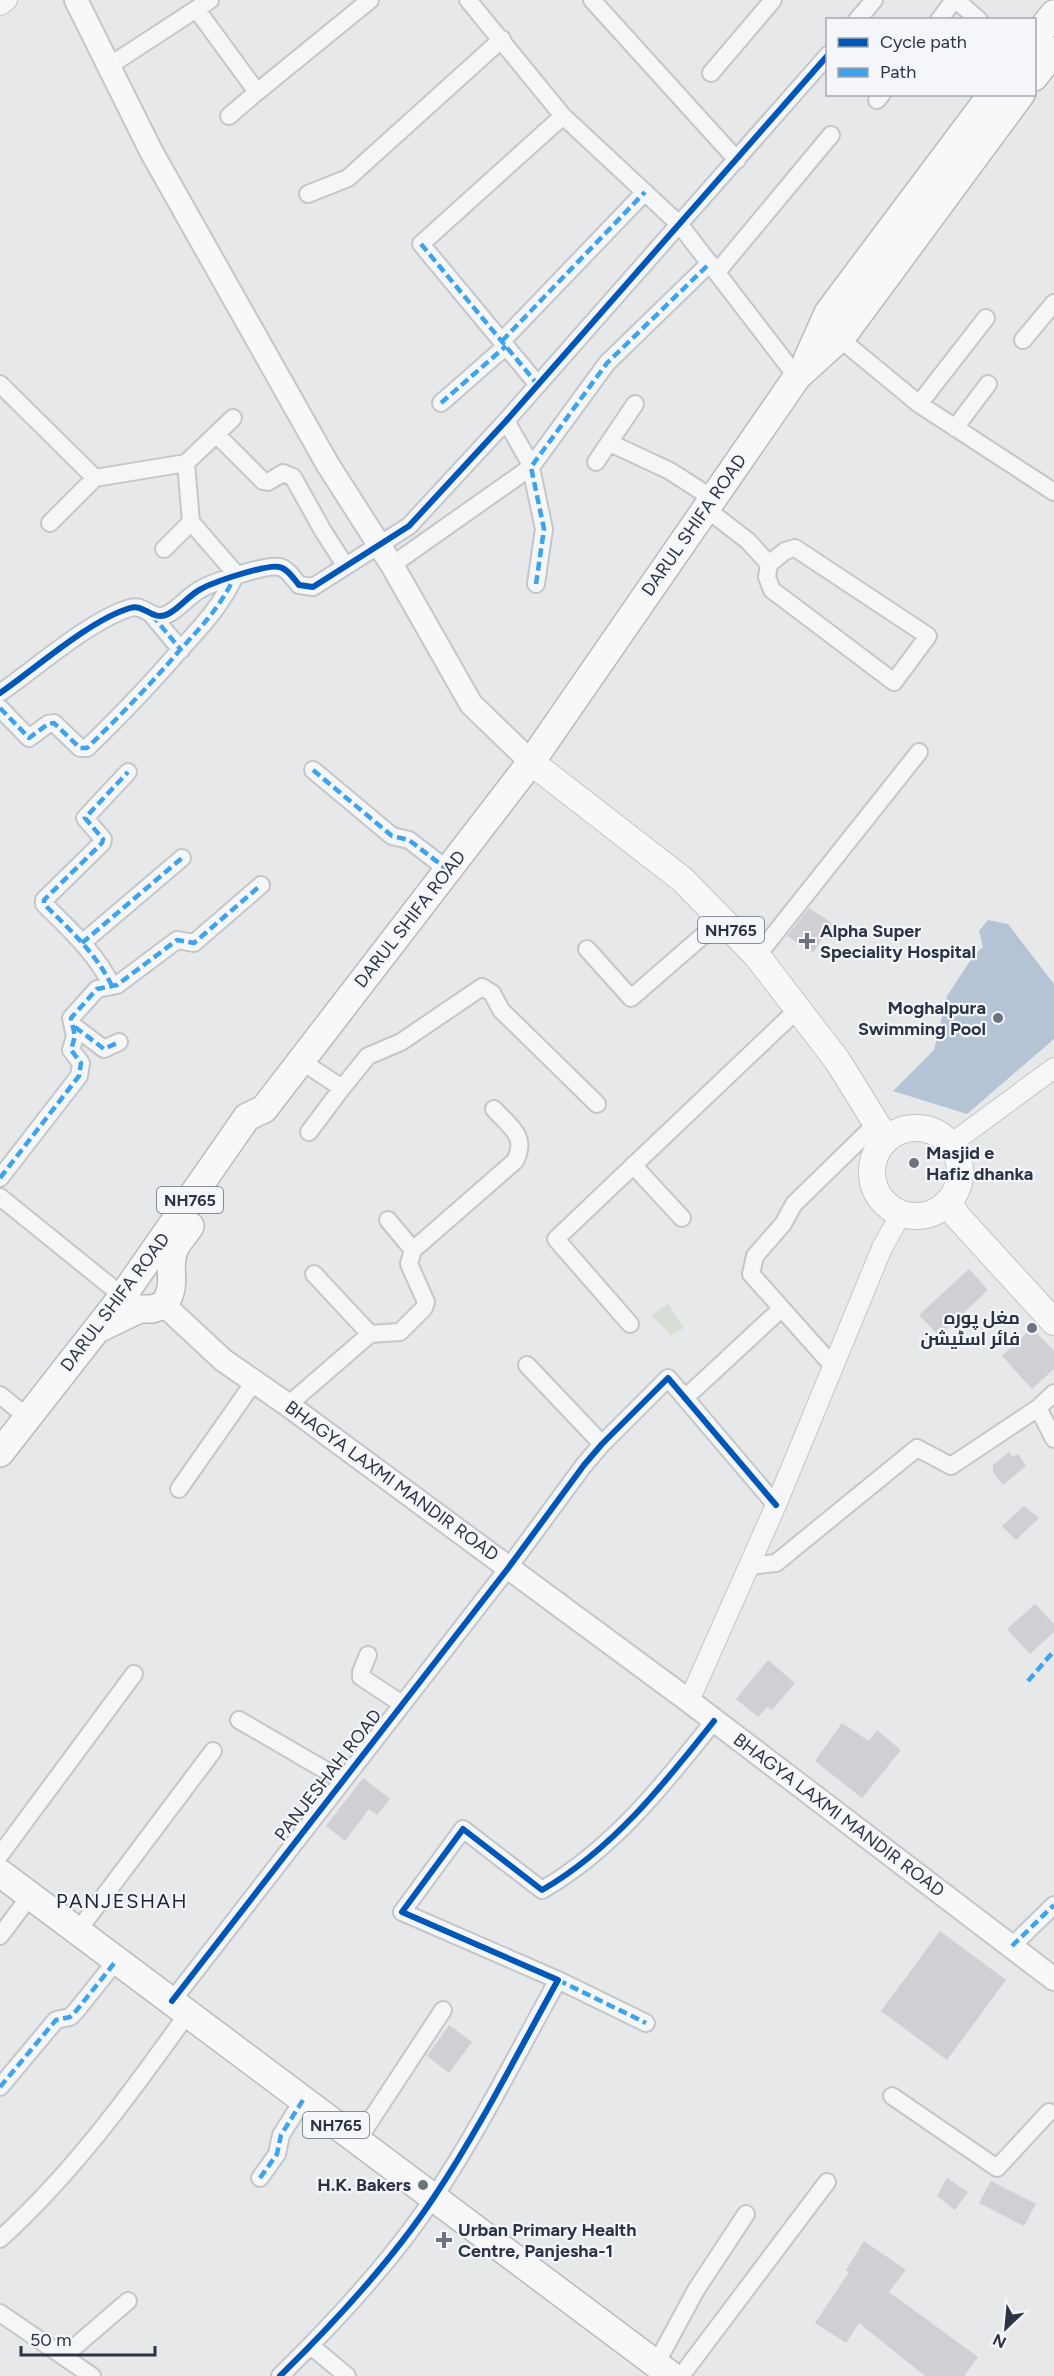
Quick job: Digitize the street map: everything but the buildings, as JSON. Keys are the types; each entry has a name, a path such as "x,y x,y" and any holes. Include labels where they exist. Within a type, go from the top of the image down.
{"highway":[{"path":"1036,38 1054,14"},
{"name":"DARUL SHIFA ROAD","path":"800,373 839,338 871,276 991,96"},
{"name":"DARUL SHIFA ROAD","path":"0,1453 96,1330 142,1304 247,1117 264,1109 531,762 713,504 800,373 828,313 871,276 1019,96"},
{"name":"NH765","path":"142,1304 173,1290 171,1266 174,1250 259,1128 264,1109"},
{"name":"NH765","path":"0,1873 664,2370"}],"main road":[{"path":"75,0 152,153 316,444 380,544 471,704 531,762"},
{"name":"NH765","path":"531,762 683,880 757,956 837,1060 882,1131"},
{"path":"914,1128 931,1130 951,1144 961,1170 958,1187 949,1202 935,1212 918,1217 901,1214 886,1205 875,1191 871,1174 882,1131 914,1128"},
{"path":"949,1202 957,1216 1054,1322"},
{"name":"BHAGYA LAXMI MANDIR ROAD","path":"142,1304 288,1405 509,1567 1054,1978"}],"street":[{"path":"0,4 7,0"},
{"path":"229,116 370,0"},
{"path":"468,0 563,116 680,225 800,373"},
{"path":"592,0 737,160"},
{"path":"711,73 773,0"},
{"path":"859,18 874,0"},
{"path":"941,18 955,0 977,18"},
{"path":"109,66 204,5 257,92"},
{"path":"308,194 348,178 502,39"},
{"path":"152,615 168,614 200,589 236,574 278,566 285,569 299,585 313,587 409,526 538,385 826,56"},
{"path":"538,385 422,244 563,116"},
{"path":"392,565 531,467 607,363 713,268 831,135"},
{"path":"441,404 504,344 645,192"},
{"path":"1023,340 1054,303"},
{"path":"919,404 986,318"},
{"path":"839,338 919,404 1054,492"},
{"path":"0,384 95,478"},
{"path":"955,428 988,384"},
{"path":"596,462 635,404"},
{"path":"50,524 95,478 186,463 233,418"},
{"path":"506,421 531,467 544,529 536,584"},
{"path":"216,434 263,481 268,482 283,473 293,477 345,565"},
{"path":"610,443 670,471 713,504 769,564"},
{"path":"186,463 191,522 236,574"},
{"path":"164,549 191,522"},
{"path":"795,548 928,636 894,682 772,590 766,577 769,564 785,551 795,548"},
{"path":"0,708 29,738 48,723 54,723 80,748 87,748 139,699 220,606 236,574"},
{"path":"0,693 105,618 133,606 152,615 181,650"},
{"path":"757,956 919,752"},
{"path":"313,770 392,836 409,840 448,870"},
{"path":"112,986 104,970 82,943 44,904 44,900 102,843 103,840 85,818 128,772"},
{"path":"82,943 182,858"},
{"path":"0,1178 79,1076 81,1063 71,1050 75,1028 71,1018 75,1010 97,989 117,985 177,940 194,943 261,885"},
{"path":"587,949 632,998 721,920"},
{"path":"309,1132 368,1056 401,1042 482,987 492,993 501,1010 597,1104"},
{"path":"630,1324 556,1239 798,1009"},
{"path":"75,1028 104,1049 118,1042"},
{"path":"301,1061 342,1088"},
{"path":"951,1144 1054,1068"},
{"path":"288,1405 370,1334 400,1332 424,1308 425,1297 409,1264 413,1251 515,1161 521,1150 520,1138 494,1109"},
{"path":"833,1366 752,1274 755,1256 783,1224 794,1204 882,1131"},
{"path":"633,1166 682,1218"},
{"path":"0,1197 142,1304"},
{"path":"689,1701 776,1505 882,1248 901,1214"},
{"path":"388,1220 413,1251"},
{"path":"314,1274 370,1334"},
{"path":"776,1505 685,1398 781,1309"},
{"path":"527,1365 602,1444"},
{"name":"PANJESHAH ROAD","path":"0,2239 23,2218 117,2112 180,2007 342,1780 602,1444 668,1378 685,1398"},
{"path":"179,1489 254,1382"},
{"path":"749,1566 776,1563 917,1448 951,1466 1038,1408 1054,1393"},
{"path":"0,1395 27,1417"},
{"path":"1038,1408 1054,1439"},
{"path":"368,1655 361,1677 402,1704"},
{"path":"0,1856 134,1674"},
{"path":"239,1720 342,1780"},
{"path":"646,2023 558,1980 402,1912 463,1829 542,1890 561,1879 589,1857 660,1790 714,1721"},
{"path":"77,1932 213,1751"},
{"path":"0,1936 30,1896"},
{"path":"1012,1946 1054,1905"},
{"path":"0,2087 56,2020 70,2017 76,2012 116,1961"},
{"path":"280,2376 311,2346 379,2267 434,2198 558,1980"},
{"path":"357,2140 443,2010"},
{"path":"892,2096 998,2168 1052,2110"},
{"path":"260,2178 277,2154 281,2135 303,2100"},
{"path":"681,2376 827,2182"},
{"path":"664,2370 696,2290 746,2214"},
{"path":"64,2356 128,2301"},
{"path":"0,2313 92,2376"},
{"path":"311,2346 347,2376"}],"shaded area":[{"path":"668,1304 684,1328 671,1335 651,1315"}],"water":[{"name":"Moghalpura Swimming Pool","path":"988,920 1008,924 1054,984 1054,1039 967,1114 893,1091 934,1050 947,996 974,955 983,947 979,931"}],"marked path":[{"path":"502,341 645,192"},
{"path":"421,244 538,385"},
{"path":"536,584 544,529 531,467 607,363 710,263"},
{"path":"441,403 506,346"},
{"path":"0,708 29,738 48,724 54,723 80,748 87,748 123,713 204,624 218,606 236,574"},
{"path":"152,615 181,650"},
{"path":"313,770 392,836 409,840 448,870"},
{"path":"112,986 90,952 44,904 44,900 102,843 103,839 85,818 128,772"},
{"path":"82,943 182,858"},
{"path":"0,1178 79,1076 81,1063 71,1050 75,1036 71,1018 97,989 117,985 177,940 194,943 261,885"},
{"path":"75,1027 104,1049 119,1042"},
{"path":"1028,1681 1054,1651"},
{"path":"1012,1946 1054,1905"},
{"path":"0,2087 56,2020 70,2017 76,2011 116,1961"},
{"path":"558,1980 646,2023"},
{"path":"260,2178 277,2154 281,2135 303,2100"}],"cycle path":[{"path":"0,693 81,634 114,614 135,607 162,616 207,586 263,568 285,569 299,585 313,587 409,526 506,421 826,57"},
{"path":"172,2001 509,1567 584,1465 668,1378 776,1505"},
{"path":"280,2376 361,2290 418,2220 467,2144 558,1980 402,1912 463,1829 542,1890 592,1855 636,1814 714,1721"}],"place":[{"name":"Alpha Super Speciality Hospital","path":"807,941"},
{"name":"Moghalpura Swimming Pool","path":"998,1018"},
{"name":"Masjid e Hafiz dhanka","path":"914,1163"},
{"name":"مغل پورہ فائر اسٹیشن","path":"1032,1328"},
{"name":"H.K. Bakers","path":"423,2185"},
{"name":"Urban Primary Health Centre, Panjesha-1","path":"444,2240"}],"district":[{"name":"PANJESHAH","path":"122,1901"}]}
